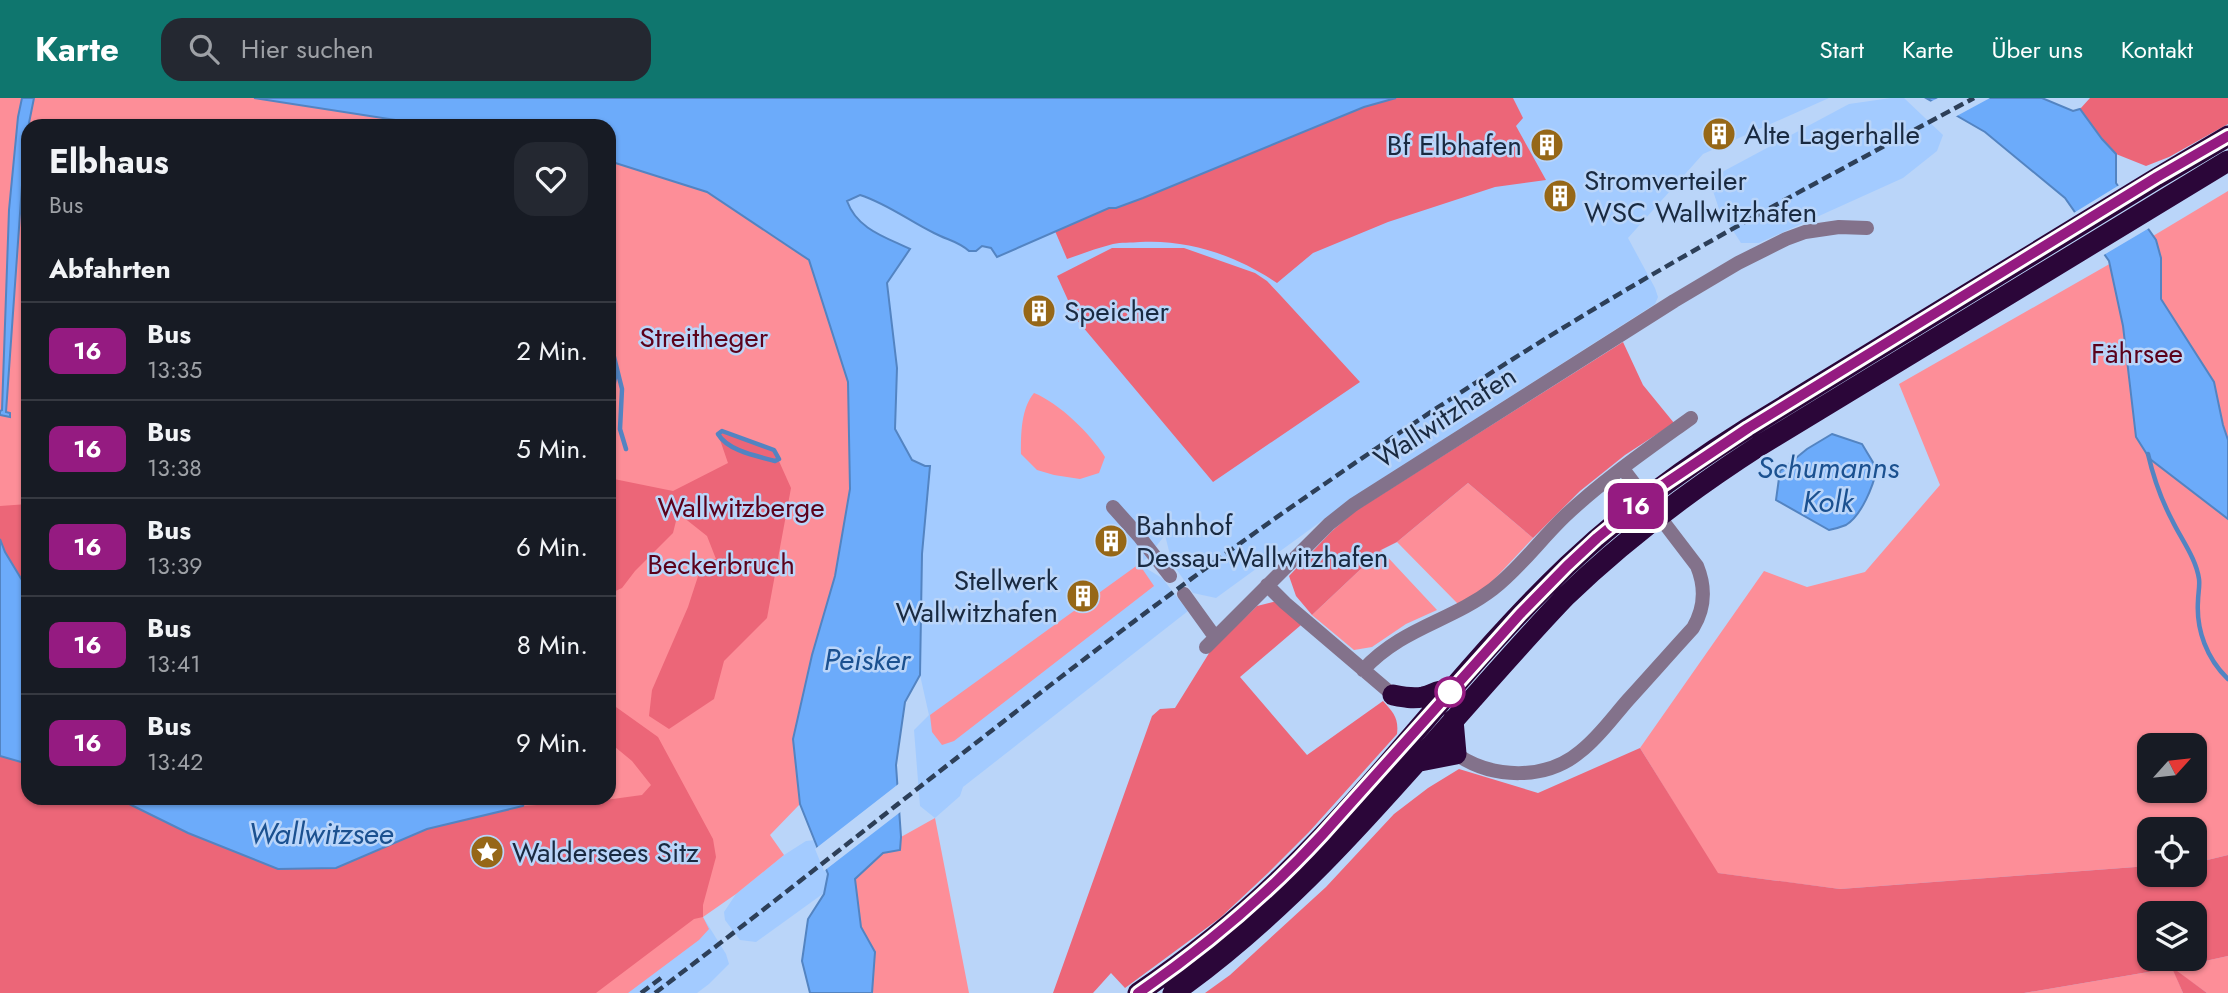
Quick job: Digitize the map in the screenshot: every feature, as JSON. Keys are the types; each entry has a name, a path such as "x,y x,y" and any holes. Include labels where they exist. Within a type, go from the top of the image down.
{"highway":[{"path":"1754,437 1879,372 2070,255 2228,136"},
{"path":"1138,993 1206,943 1308,851 1543,589 1681,484 1754,437 1868,354 2056,239 2162,187 2228,161"},
{"path":"1173,993 1280,907 1328,858 1627,526"},
{"path":"1393,695 1409,698 1425,696 1438,690 1451,691"},
{"path":"1393,695 1416,731"},
{"path":"1415,762 1456,754 1452,720"}],"street":[{"name":"Wallwitzhafen","path":"1184,594 1210,642 1329,524 1353,505 1664,308 1786,239 1805,232 1839,227 1867,228"},
{"path":"1363,670 1388,646 1402,637 1466,606 1490,591 1506,578 1564,517 1623,468 1691,418"},
{"path":"1456,754 1479,766 1507,773 1543,770 1568,760 1591,742 1698,620 1704,594 1697,566 1623,468"},
{"path":"1113,507 1170,576"},
{"path":"1267,585 1393,695"}],"shaded area":[{"path":"1396,98 1829,98 1703,154 1628,238 1655,288 1658,297 1655,304 1364,490 1216,598 1193,593 1172,563 1165,535 1139,564 1162,578 1188,611 963,787 960,796 935,818 920,806 914,730 929,715 920,675 922,554 930,466 912,460 895,429 897,368 887,283 910,249 866,229 851,213 847,201 860,195 878,201 936,234 960,242 969,250 976,251 982,246 991,248 997,257 1055,231"},
{"path":"1904,98 1943,135 1937,151 1903,178 1759,243 1741,243 1719,209 1709,179 1849,104"},
{"path":"815,840 828,874 824,893 756,942 740,940 725,920 724,912 736,894 784,855 806,841"},
{"path":"703,917 726,954 729,964 697,993 596,993"}],"green space":[{"name":"Beckerbruch","path":"0,98 254,98 389,119 21,119 21,805 616,805 616,163 707,192 809,260 848,382 850,489 835,576 812,655 793,739 800,804 770,835 784,855 703,917 709,929 699,940 628,993 0,993"},
{"path":"1396,98 1513,98 1523,118 1516,126 1546,180 1495,187 1388,222 1313,253 1277,283 1229,257 1176,243 1116,243 1067,259 1055,231 1109,208 1143,198 1364,107"},
{"path":"2090,98 2228,98 2228,124 2169,157 2146,166 2116,154 2102,139 2080,109"},
{"path":"2228,191 2228,855 2207,860 2207,817 2137,817 2137,867 1840,889 1717,873 1640,748 1764,571 1807,587 1865,572 1940,485 1899,384 2134,250"},
{"path":"1112,248 1184,248 1255,273 1267,281 1360,382 1213,482 1077,320 1057,276"},
{"path":"1623,342 1643,385 1674,423 1625,455 1580,491 1533,538 1468,483 1397,542 1381,550 1312,615 1296,596 1289,576 1354,512"},
{"path":"1034,393 1064,412 1092,439 1105,457 1099,473 1080,479 1054,475 1037,470 1021,454 1024,414"},
{"name":"Wallwitzberge","path":"722,431 774,450 791,488 767,618 724,661 714,699 669,729 649,716 652,690 688,607 702,564 700,560 716,559 707,536 678,513 673,533 622,588 616,591 616,479 673,491 728,463 718,434"},
{"path":"1468,483 1533,538 1486,588 1458,604 1397,542"},
{"path":"21,504 21,578 0,539 0,506"},
{"path":"1381,550 1437,610 1406,624 1372,647 1354,650 1312,615"},
{"path":"1139,564 1154,586 954,741 942,745 932,732 930,715"},
{"path":"1277,601 1301,625 1240,677 1307,755 1383,701 1394,716 1397,734 1309,832 1220,918 1125,988 1111,973 1093,993 1053,993 1152,716 1160,709 1175,708 1211,650 1257,606"},
{"path":"616,707 658,737 713,839 716,857 703,905 703,917 694,919 596,993 0,993 0,756 21,762 21,805 131,805 188,833 278,869 336,868 427,829 523,806 616,805 616,799 642,795 651,785 632,761 616,748"},
{"path":"1640,748 1718,873 1840,889 2137,867 2137,887 2207,887 2207,860 2228,855 2228,956 2207,961 2207,901 2137,901 2137,971 2154,971 2024,993 1205,993 1230,975 1326,887 1394,814 1459,769 1538,793"},
{"path":"935,818 969,993 872,993 875,952 861,928 855,879 883,853 899,850 901,837"},
{"path":"2228,956 2228,993 2207,993 2176,971 2207,971 2207,960"},
{"path":"2154,971 2174,971 2183,993 2024,993"},
{"path":"2173,971 2207,993 2183,993"}],"water":[{"path":"22,98 34,98 30,119 21,119 21,200 6,412 10,413 10,417 0,415 0,411 9,210"},
{"name":"Peisker","path":"254,98 1396,98 1364,107 1143,198 1109,208 997,257 991,248 982,246 976,251 969,251 860,195 847,201 865,225 910,249 887,283 897,368 895,429 912,460 930,466 922,554 920,675 905,702 896,765 900,850 883,853 855,879 861,927 875,952 872,993 810,993 802,961 808,919 824,894 828,874 800,804 793,739 812,655 835,576 850,489 848,382 809,260 707,192 616,163 616,119 389,119"},
{"name":"Fährsee","path":"1926,98 2042,98 2073,111 2080,109 2116,154 2116,183 2156,240 2161,258 2161,299 2214,382 2228,440 2228,519 2150,459 2136,437 2123,326 2109,261 2065,198 1985,132"},
{"name":"Schumanns Kolk","path":"1832,434 1862,444 1877,469 1870,492 1857,514 1846,525 1829,530 1776,500 1780,471 1807,449"},
{"path":"0,539 21,578 21,762 0,756"},
{"name":"Wallwitzsee","path":"131,805 523,805 427,829 336,868 278,869 188,833"}],"pier":[{"path":"1938,98 1990,98 1953,118 1928,103"},
{"path":"2121,184 2151,227 2102,256 2072,214"},
{"path":"901,782 903,810 824,871 815,849"}],"waterway":[{"path":"616,365 622,389 620,429 626,449"},
{"path":"722,431 774,450 779,459 775,461 736,449 718,434 722,431"},
{"path":"2148,454 2165,505 2197,571 2199,623 2204,643 2214,662 2228,679"}],"railway":[{"path":"655,993 1155,606 1430,412 1609,300 1744,222 1974,98"},
{"path":"641,993 661,978"}],"bus line":[{"name":"16","path":"1138,993 1226,928 1286,873 1543,589 1640,502 1691,464 1748,428 2228,136"}],"place":[{"name":"Alte Lagerhalle","path":"1719,134"},
{"name":"Bf Elbhafen","path":"1547,145"},
{"name":"Stromverteiler WSC Wallwitzhafen","path":"1560,196"},
{"name":"Speicher","path":"1039,311"},
{"name":"Bahnhof Dessau-Wallwitzhafen","path":"1111,541"},
{"name":"Stellwerk Wallwitzhafen","path":"1083,596"},
{"name":"Waldersees Sitz","path":"487,852"}],"park label":[{"name":"Streitheger","path":"704,337"}]}
